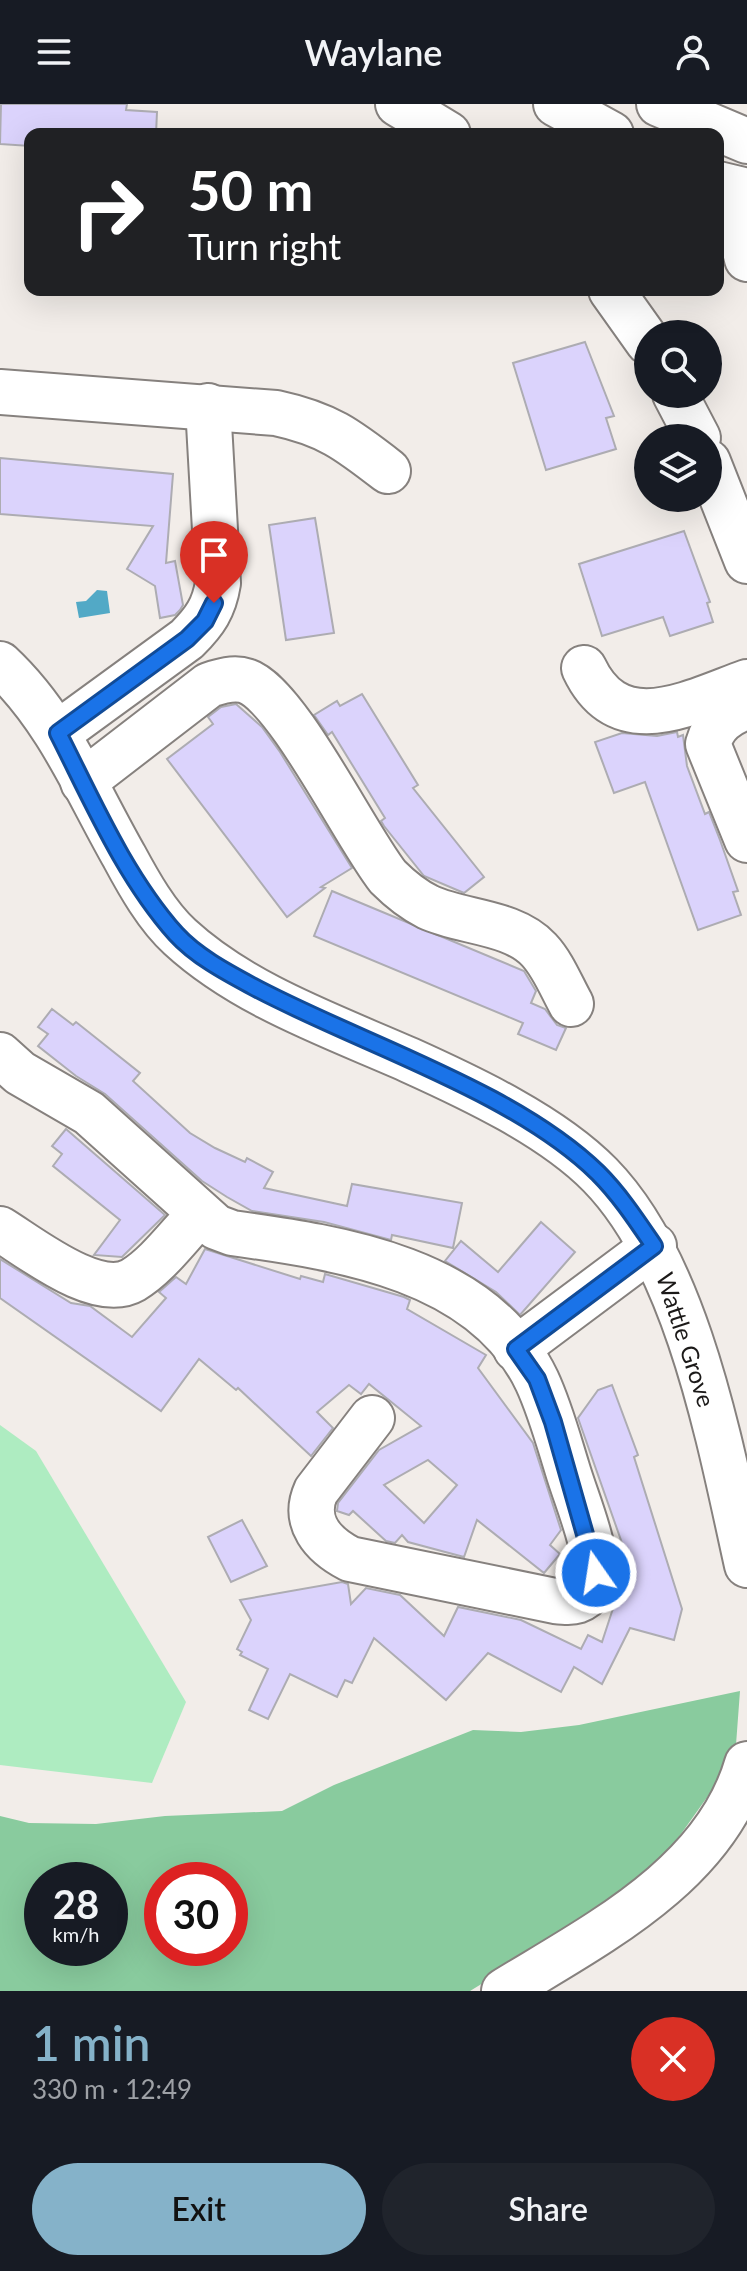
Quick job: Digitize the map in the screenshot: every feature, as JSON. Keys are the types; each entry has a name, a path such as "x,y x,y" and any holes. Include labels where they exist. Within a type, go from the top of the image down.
{"street":[{"path":"398,104 438,128"},
{"path":"556,104 600,128"},
{"path":"659,104 716,128"},
{"path":"724,131 747,141"},
{"path":"724,185 747,191"},
{"path":"724,219 744,247 747,259"},
{"path":"615,296 634,322"},
{"path":"0,392 208,406 314,421 345,438 388,471"},
{"path":"58,733 187,639 205,621 214,603 218,583 208,406"},
{"path":"722,498 747,561"},
{"name":"Wattle Grove","path":"0,664 23,685 58,733 138,882 178,936 226,973 433,1071 550,1137 598,1173 654,1246 691,1349 726,1470 747,1565"},
{"path":"584,668 594,690 609,703 649,712 675,708 747,682"},
{"path":"83,782 209,685 232,679 246,681 263,692 296,734 388,877 406,894 429,907 501,929 537,947 551,965 571,1004"},
{"path":"747,707 715,726 708,744 747,840"},
{"path":"0,1055 20,1073 101,1122 199,1215 232,1233 345,1254 416,1274 444,1287 482,1312 516,1349 537,1379 594,1556 595,1586 586,1597 575,1603 350,1559 330,1548 311,1517 310,1504 316,1491 372,1418"},
{"path":"0,1229 74,1274 95,1283 123,1284 145,1270 199,1215"},
{"path":"516,1349 654,1246"},
{"path":"504,1991 610,1926 682,1866 710,1836 727,1810 747,1764"}],"green space":[{"path":"0,1425 36,1451 186,1702 152,1783 0,1765"},
{"path":"740,1691 735,1758 666,1855 565,1933 470,1991 0,1991 0,1816 29,1823 96,1824 165,1816 282,1811 334,1785 473,1730 521,1732 579,1725"}],"water":[{"path":"97,590 107,591 110,613 79,618 76,602 86,601"}],"building":[{"path":"1,104 127,104 126,110 157,112 156,128 24,128 24,146 0,144"},
{"path":"585,342 614,416 606,418 616,449 546,470 513,363"},
{"path":"0,458 173,474 166,563 175,561 183,605 180,610 175,615 160,618 155,586 127,569 153,526 0,514"},
{"path":"315,518 334,633 286,640 269,525"},
{"path":"684,531 710,602 707,603 713,622 670,636 663,617 602,636 579,564"},
{"path":"362,694 418,785 413,788 484,877 464,893 424,876 384,826 381,821 385,818 332,732 328,735 314,715 337,701 340,706"},
{"path":"236,704 262,727 280,752 352,868 321,887 325,888 287,917 167,759 213,724 208,717 221,707"},
{"path":"677,732 678,737 683,735 687,766 705,814 709,812 738,891 733,892 741,915 698,930 645,782 614,793 595,742 622,733 657,736"},
{"path":"332,891 524,971 536,991 531,1003 545,1009 557,1025 566,1028 556,1050 518,1034 523,1023 314,936"},
{"path":"52,1009 73,1025 76,1022 140,1073 133,1081 190,1133 215,1148 245,1162 247,1158 273,1172 264,1188 347,1206 352,1184 462,1203 453,1248 392,1235 391,1240 324,1222 252,1211 227,1197 202,1181 105,1094 38,1046 48,1034 38,1027"},
{"path":"66,1129 165,1215 122,1257 94,1255 120,1220 53,1166 62,1154 52,1146"},
{"path":"541,1222 575,1252 520,1315 496,1292 445,1261 461,1241 498,1272"},
{"path":"205,1249 300,1279 301,1276 323,1282 325,1274 410,1300 407,1309 486,1355 478,1368 533,1443 561,1530 550,1545 560,1554 544,1573 477,1520 464,1557 408,1542 402,1535 395,1543 386,1541 353,1511 349,1515 337,1511 338,1503 379,1450 421,1426 369,1384 361,1394 349,1385 317,1412 333,1428 311,1456 238,1388 236,1390 199,1359 161,1411 0,1298 0,1259 71,1303 90,1306 132,1337 166,1298 159,1292 176,1277 186,1284","holes":["428,1460 457,1485 424,1523 384,1485"]},
{"path":"612,1385 638,1455 634,1457 682,1609 674,1640 630,1628 602,1684 574,1667 561,1692 488,1653 446,1700 374,1638 352,1683 345,1680 337,1697 290,1674 268,1719 249,1710 268,1669 240,1655 242,1652 237,1649 251,1620 240,1600 342,1582 348,1584 351,1604 366,1588 400,1595 444,1636 458,1607 521,1620 581,1649 588,1635 602,1642 620,1587 622,1566 629,1563 578,1418 598,1390"},
{"path":"242,1520 267,1566 231,1582 208,1537"}],"route":[{"path":"214,603 205,621 187,639 58,733 138,882 178,936 226,973 277,1000 433,1071 488,1099 550,1137 598,1173 634,1215 654,1246 516,1349 537,1379 553,1422 594,1556 596,1573"}]}
